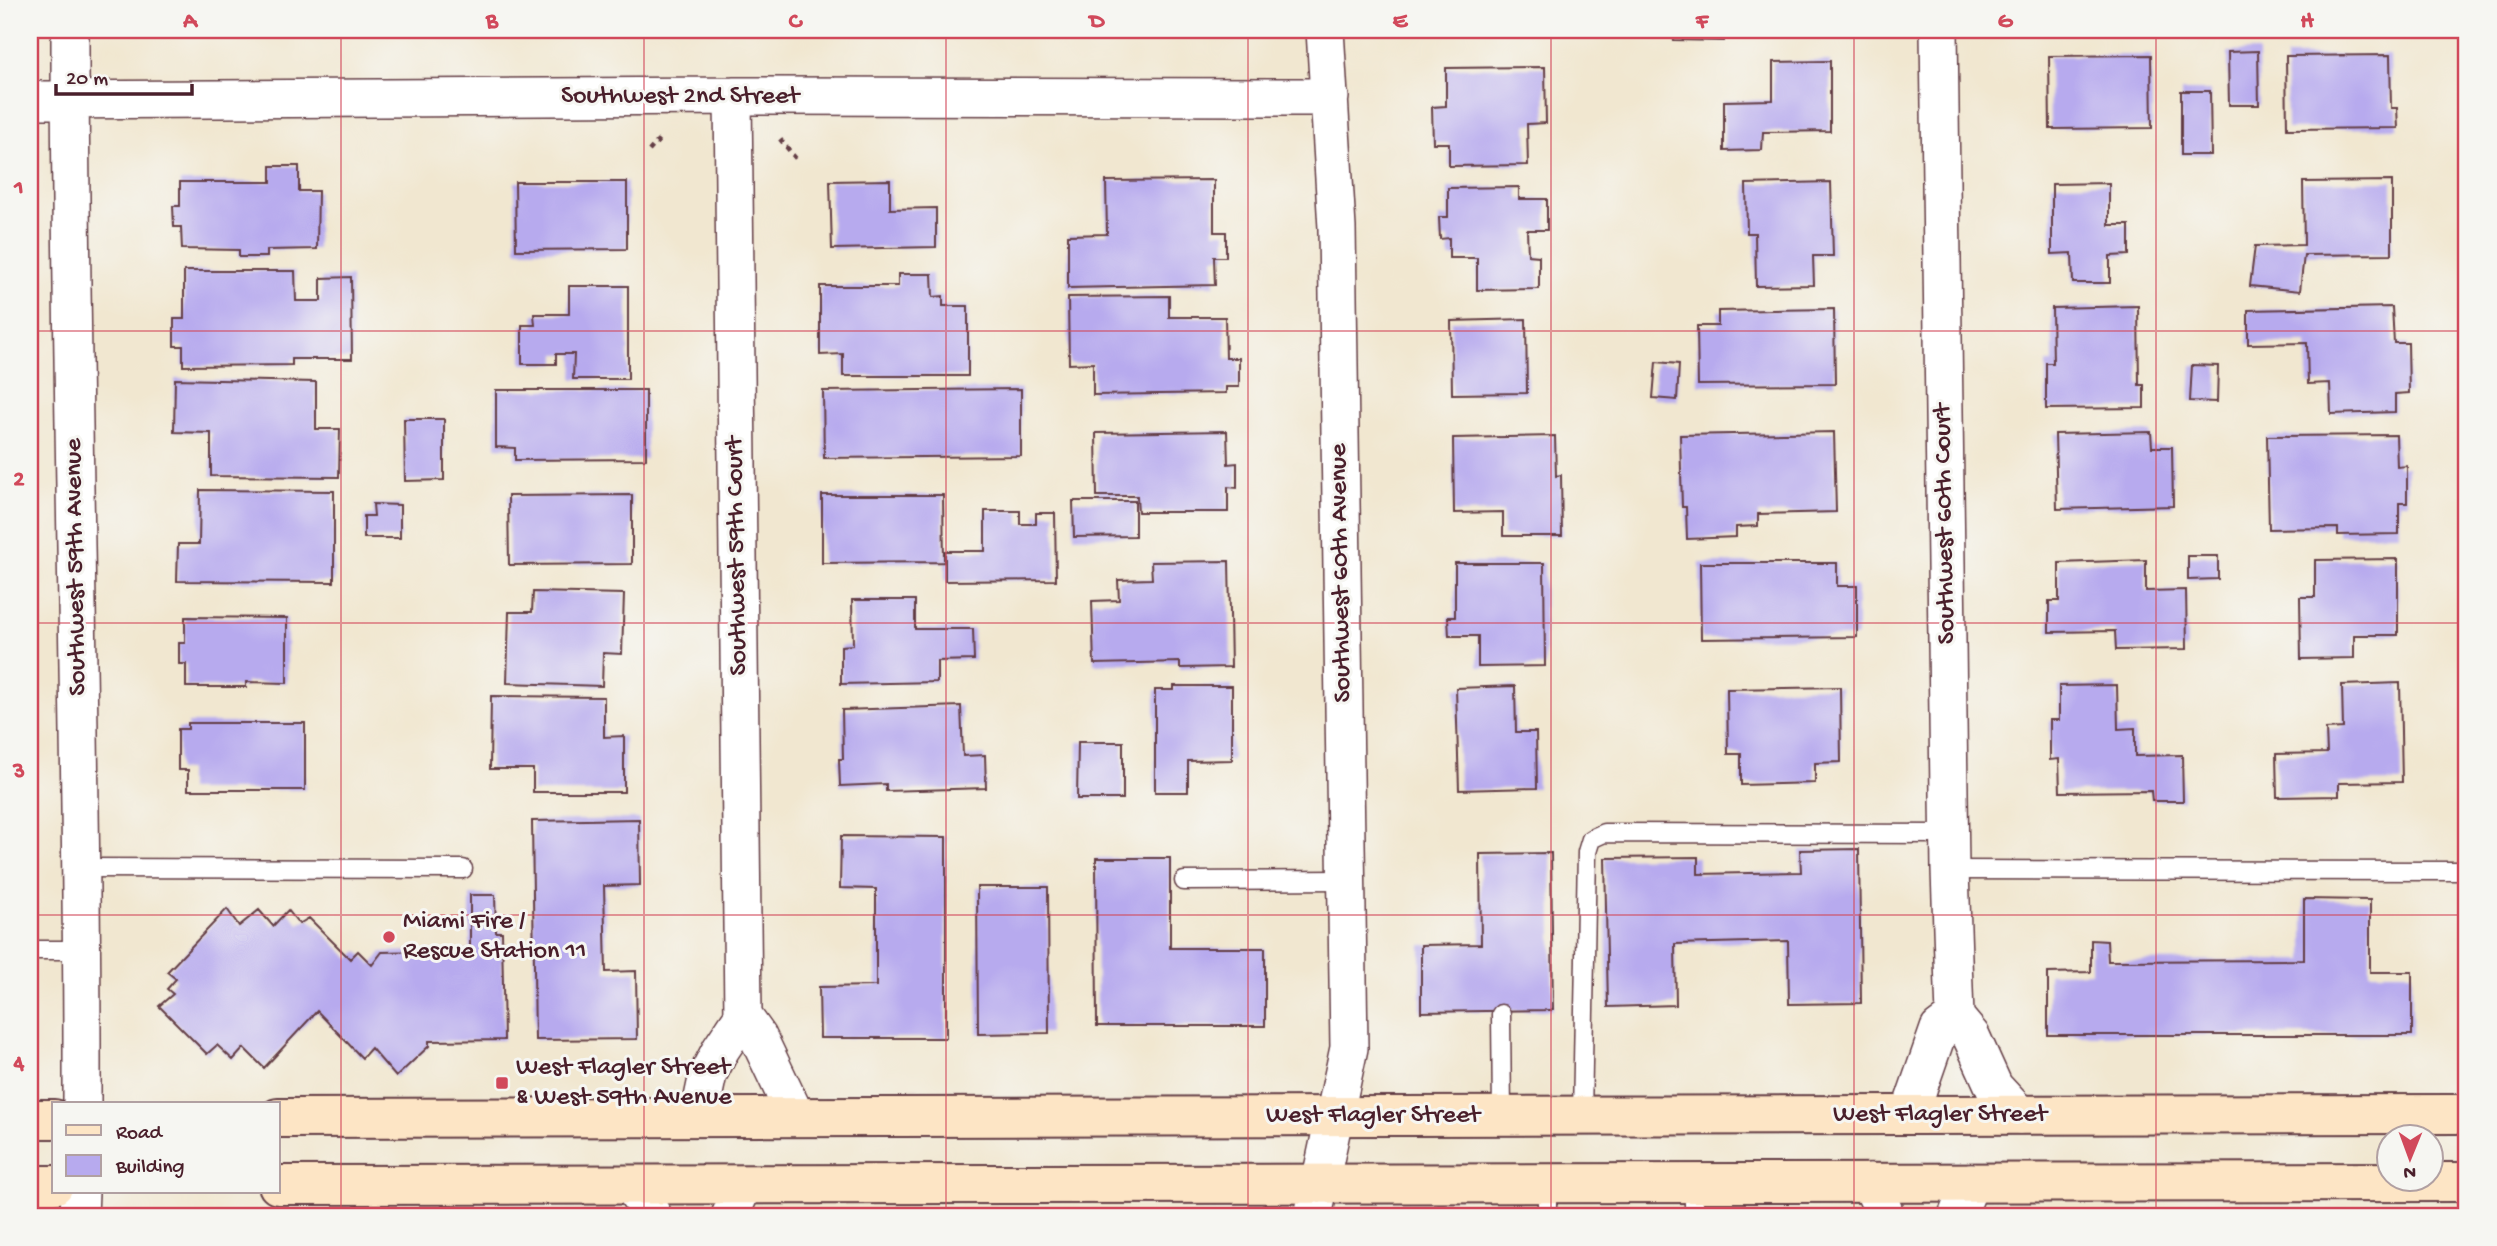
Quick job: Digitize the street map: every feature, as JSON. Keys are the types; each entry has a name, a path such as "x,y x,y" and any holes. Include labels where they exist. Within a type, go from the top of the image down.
{"main road":[{"name":"West Flagler Street","path":"280,1118 2467,1114"},
{"path":"30,1119 52,1119"},
{"path":"280,1185 643,1201 1694,1200 1964,1199 2467,1181"},
{"path":"30,1185 52,1185"}],"street":[{"name":"Southwest 59th Avenue","path":"70,30 83,950 82,1102"},
{"name":"Southwest 60th Avenue","path":"1317,1200 1349,1048 1337,228 1325,30"},
{"name":"Southwest 60th Court","path":"1939,30 1950,852 1955,1017"},
{"name":"Southwest 2nd Street","path":"30,100 733,96 1330,97"},
{"name":"Southwest 59th Court","path":"733,96 743,1016"},
{"path":"699,1117 708,1074 743,1016 758,1037 796,1117"},
{"path":"1909,1115 1939,1029 1955,1017 1970,1036 1994,1087 2020,1115"},
{"path":"79,1216 80,1194"}],"lane":[{"path":"1581,1116 1587,852 1591,839 1604,833 1950,852 2467,871"},
{"path":"82,868 463,869"},
{"path":"1184,880 1345,880"},
{"path":"30,950 83,950"},
{"path":"1501,1014 1502,1116"}],"path":[{"path":"777,136 797,160"}],"building":[{"path":"1096,30 1213,30 1213,36 1096,34"},
{"path":"1674,30 1724,30 1724,41 1673,40"},
{"path":"2258,51 2259,105 2229,105 2228,52"},
{"path":"2151,55 2152,128 2050,129 2049,56"},
{"path":"2390,55 2391,108 2397,108 2398,128 2287,129 2286,56"},
{"path":"1830,61 1830,131 1763,132 1762,150 1724,151 1724,101 1773,100 1773,62"},
{"path":"1545,67 1546,123 1527,124 1528,165 1449,166 1449,143 1433,143 1432,107 1446,106 1446,68"},
{"path":"2181,91 2210,91 2211,155 2181,155"},
{"path":"271,166 299,166 299,191 318,191 317,249 267,250 267,257 239,257 239,250 182,249 181,227 174,227 173,206 180,206 180,182 271,182"},
{"path":"890,180 890,209 936,208 936,247 832,249 830,181"},
{"path":"1214,180 1214,232 1226,232 1226,257 1214,257 1215,285 1068,288 1068,235 1107,234 1106,181"},
{"path":"2392,181 2392,254 2304,255 2300,291 2250,286 2255,246 2304,245 2303,182"},
{"path":"515,182 627,182 627,249 516,250"},
{"path":"1831,182 1833,256 1813,256 1814,285 1756,286 1755,233 1747,233 1746,184"},
{"path":"2109,183 2109,225 2129,225 2129,255 2110,256 2110,283 2073,283 2072,253 2052,254 2052,184"},
{"path":"1519,187 1519,199 1547,199 1547,230 1527,230 1528,255 1539,256 1539,289 1477,290 1477,258 1449,258 1449,238 1440,239 1439,217 1448,217 1448,188"},
{"path":"184,271 295,271 296,301 321,301 321,278 351,277 352,359 292,359 292,365 183,366 183,346 174,346 174,319 184,319"},
{"path":"898,274 932,274 933,297 943,296 943,306 968,306 968,376 843,376 843,354 820,355 820,286 898,286"},
{"path":"569,286 628,286 628,379 573,379 574,354 556,354 556,364 522,364 522,325 535,325 534,314 569,314"},
{"path":"1169,296 1169,317 1225,317 1226,358 1239,358 1239,387 1226,387 1226,393 1093,395 1093,363 1069,364 1068,297"},
{"path":"2138,306 2139,385 2144,385 2144,408 2046,409 2046,363 2053,363 2052,308"},
{"path":"2392,307 2394,343 2408,343 2409,393 2395,394 2395,412 2331,414 2330,383 2308,384 2307,343 2248,344 2248,310"},
{"path":"1834,309 1835,384 1698,385 1697,326 1718,326 1718,311"},
{"path":"1526,319 1527,393 1452,394 1451,321"},
{"path":"1656,362 1679,364 1677,400 1653,398"},
{"path":"2192,365 2218,366 2217,402 2190,401"},
{"path":"175,379 316,382 316,429 340,429 339,477 211,476 211,433 174,432"},
{"path":"1021,389 1021,456 824,458 823,391"},
{"path":"496,390 646,390 646,459 515,460 515,448 496,447"},
{"path":"404,419 444,419 444,480 405,481"},
{"path":"1227,431 1228,464 1237,463 1237,488 1228,487 1228,512 1138,512 1137,496 1097,496 1096,433"},
{"path":"1834,432 1836,512 1758,514 1758,526 1736,527 1736,537 1687,539 1686,507 1682,507 1680,435"},
{"path":"2151,432 2152,447 2172,447 2173,506 2057,509 2055,434"},
{"path":"2396,435 2397,467 2407,466 2407,503 2399,503 2399,534 2338,535 2338,528 2269,529 2267,436"},
{"path":"1555,436 1556,476 1561,475 1562,536 1503,536 1503,512 1454,513 1453,438"},
{"path":"200,490 334,491 334,582 177,581 178,544 199,544"},
{"path":"632,495 632,564 509,565 508,496"},
{"path":"822,495 943,495 944,562 822,563"},
{"path":"1073,501 1135,501 1135,536 1074,537"},
{"path":"373,504 400,505 400,538 364,538 364,516 374,516"},
{"path":"985,511 1020,511 1020,524 1036,524 1036,513 1055,513 1056,580 945,581 945,551 985,551"},
{"path":"2188,556 2218,556 2218,579 2188,580"},
{"path":"2398,559 2398,635 2354,635 2354,658 2301,659 2300,597 2315,597 2315,560"},
{"path":"2146,560 2146,591 2186,590 2187,649 2116,650 2115,631 2049,632 2049,601 2059,601 2059,563"},
{"path":"1229,561 1231,667 1180,668 1180,662 1094,664 1092,601 1119,600 1118,580 1152,579 1151,562"},
{"path":"1455,563 1544,563 1545,666 1478,667 1478,636 1449,636 1448,617 1455,617"},
{"path":"1700,563 1837,563 1837,586 1857,586 1857,637 1701,639"},
{"path":"533,592 624,594 622,654 603,653 602,686 507,683 509,612 532,612"},
{"path":"852,600 915,600 915,629 973,629 974,660 937,661 937,682 841,684 841,646 853,645"},
{"path":"185,617 287,618 287,683 246,682 246,687 186,687 186,664 179,664 179,643 185,643"},
{"path":"2400,683 2402,782 2339,783 2339,796 2277,797 2276,754 2327,753 2326,729 2343,728 2342,685"},
{"path":"2117,685 2118,729 2135,728 2135,756 2182,755 2183,801 2152,801 2151,791 2060,792 2059,759 2050,760 2050,720 2059,720 2059,686"},
{"path":"1174,686 1232,686 1232,760 1188,761 1188,792 1155,792 1155,690 1174,690"},
{"path":"1515,686 1516,732 1536,732 1537,788 1459,790 1456,688"},
{"path":"1840,687 1841,762 1815,763 1815,783 1741,785 1741,754 1728,754 1727,689"},
{"path":"491,696 604,697 604,737 624,736 624,792 533,792 533,769 490,769"},
{"path":"961,706 963,756 985,755 986,788 886,791 886,784 840,786 839,759 843,759 842,710"},
{"path":"188,723 305,723 305,790 188,790 188,770 178,770 178,729 188,729"},
{"path":"1078,742 1123,742 1123,799 1077,799"},
{"path":"639,819 640,885 604,886 606,972 636,971 637,1039 535,1040 532,821"},
{"path":"841,836 946,837 946,1038 820,1038 819,987 876,986 876,889 840,888"},
{"path":"1859,849 1861,1003 1789,1004 1788,941 1675,944 1676,1005 1608,1007 1605,858 1698,857 1698,874 1801,872 1800,850"},
{"path":"1551,853 1553,1010 1421,1012 1421,945 1481,944 1480,854"},
{"path":"1096,858 1170,858 1170,948 1265,948 1265,1026 1097,1026"},
{"path":"977,887 1048,887 1049,1033 978,1034"},
{"path":"470,895 495,895 496,932 502,932 504,1040 429,1041 429,1046 396,1077 371,1048 362,1058 317,1011 264,1068 244,1048 233,1060 217,1045 207,1054 159,1006 173,994 167,989 176,979 167,972 227,909 239,926 259,910 273,926 288,910 299,924 309,918 350,959 358,951 372,965 382,952 470,950"},
{"path":"2304,899 2370,900 2370,972 2412,972 2412,1035 2048,1035 2048,973 2091,972 2091,940 2107,941 2108,961 2304,960"}],"place":[{"name":"Miami Fire / Rescue Station 11","path":"389,937"},
{"name":"West Flagler Street & West 59th Avenue","path":"502,1083"}]}
